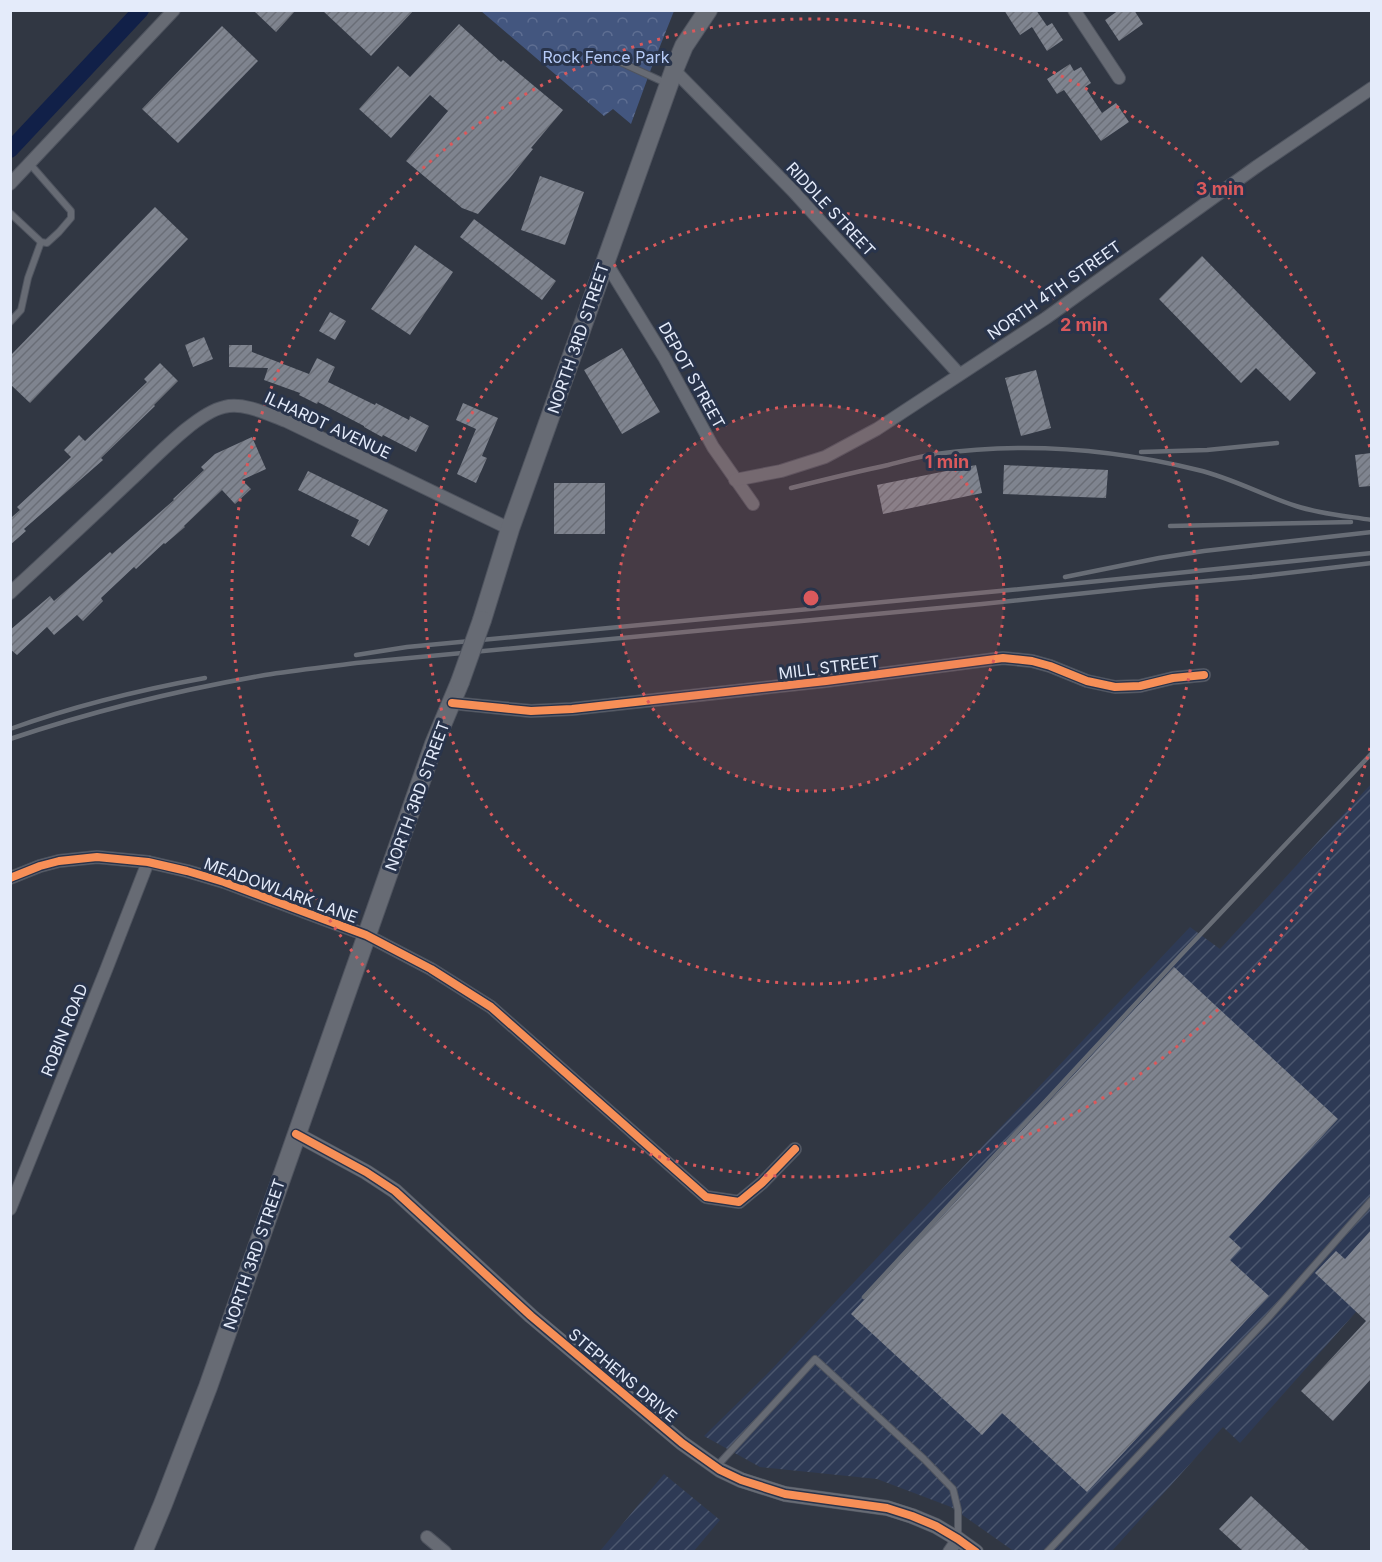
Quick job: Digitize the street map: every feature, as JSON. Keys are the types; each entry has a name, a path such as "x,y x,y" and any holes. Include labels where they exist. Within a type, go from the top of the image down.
{"main road":[{"name":"NORTH 3RD STREET","path":"143,1551 208,1387 434,744 452,703 482,620 510,529 671,77 684,46 708,10"}],"street":[{"path":"10,184 174,10"},
{"path":"1074,10 1119,78"},
{"name":"RIDDLE STREET","path":"671,77 793,191 959,374"},
{"name":"NORTH 4TH STREET","path":"735,480 782,471 825,457 877,429 1046,318 1256,167 1371,88"},
{"name":"DEPOT STREET","path":"605,261 664,357 713,447 753,504"},
{"name":"ILHARDT AVENUE","path":"10,593 170,443 205,415 227,406 250,407 286,421 510,529"},
{"name":"MILL STREET","path":"452,703 531,711 572,708 825,681 1003,658 1032,661 1087,681 1115,687 1140,686 1173,678 1203,675"},
{"name":"MEADOWLARK LANE","path":"10,878 59,861 97,857 148,862 224,882 366,935 431,969 491,1007 706,1197 739,1202 762,1183 795,1149"},
{"name":"ROBIN ROAD","path":"10,1209 148,862"},
{"name":"STEPHENS DRIVE","path":"296,1134 366,1172 395,1191 531,1316 682,1443 716,1467 741,1480 785,1494 887,1508 912,1516 936,1526 976,1551"},
{"path":"426,1538 445,1551"},
{"path":"949,1551 958,1539"}],"lane":[{"path":"620,62 671,77"},
{"path":"10,213 41,242 46,243 71,218 71,211 30,164"},
{"path":"10,322 21,310 28,278 41,242"},
{"path":"1047,1551 1268,1318 1371,1200"},
{"path":"716,1467 815,1359 924,1459 953,1489 958,1510 958,1539"}],"shaded area":[{"path":"1371,784 1371,1295 1240,1443 1223,1427 1112,1551 1015,1552 951,1507 877,1479 760,1467 704,1436 770,1371 1190,927 1220,949"},
{"path":"664,1474 720,1520 694,1551 600,1551"}],"green space":[{"name":"Rock Fence Park","path":"481,11 674,11 631,124 613,109 604,116"}],"building":[{"path":"253,10 296,10 276,32"},
{"path":"322,10 414,10 371,56"},
{"path":"1004,10 1036,10 1047,26 1052,23 1063,40 1047,51 1032,27 1020,35"},
{"path":"1119,10 1134,10 1143,24 1119,41 1105,20"},
{"path":"459,24 501,62 503,60 563,110 509,179 478,214 462,208 406,161 448,111 430,95 391,138 359,109 398,66 410,77"},
{"path":"222,26 258,61 178,143 142,109"},
{"path":"1070,64 1074,71 1081,67 1091,83 1085,87 1102,113 1116,103 1129,122 1101,141 1064,90 1057,94 1047,79"},
{"path":"540,176 584,192 565,245 521,230"},
{"path":"155,207 188,239 30,403 10,384 10,356"},
{"path":"474,219 556,281 542,300 460,237"},
{"path":"415,245 453,272 410,335 371,309"},
{"path":"1202,256 1316,373 1290,401 1256,368 1241,383 1159,299"},
{"path":"330,312 346,321 335,340 319,331"},
{"path":"204,337 213,359 193,367 185,345"},
{"path":"229,345 252,345 252,352 309,374 317,358 335,367 328,382 409,420 410,416 429,426 416,452 383,435 382,437 318,402 317,404 299,395 300,393 264,380 268,368 229,367"},
{"path":"622,348 660,412 622,434 584,370"},
{"path":"160,363 178,381 101,458 103,460 24,529 26,531 10,545 10,514 12,517 20,510 17,507 71,457 64,450 79,435 85,441 147,382 144,379"},
{"path":"1036,370 1051,428 1021,436 1005,378"},
{"path":"463,403 498,418 482,456 487,458 476,483 457,474 476,429 456,420"},
{"path":"252,437 266,469 242,480 251,489 235,504 222,490 185,527 136,569 134,567 101,598 103,601 83,621 77,615 54,635 47,627 17,655 10,649 10,630 50,596 54,601 110,552 112,554 174,500 204,470 201,467 215,454"},
{"path":"1371,453 1371,486 1359,487 1355,455"},
{"path":"976,465 982,493 883,514 877,485"},
{"path":"1004,465 1108,470 1106,498 1003,494"},
{"path":"308,471 388,510 369,546 351,536 359,520 298,490"},
{"path":"554,483 605,483 605,534 554,534"},
{"path":"1174,967 1338,1119 1229,1237 1241,1248 1230,1260 1269,1296 1087,1492 1002,1413 982,1435 851,1314"},
{"path":"1371,1230 1371,1379 1333,1421 1301,1391 1366,1321 1315,1273 1336,1251 1345,1259"},
{"path":"1251,1496 1310,1551 1243,1551 1219,1529"}],"waterway":[{"path":"10,150 141,10"}],"railway":[{"path":"1141,452 1207,450 1277,443"},
{"path":"791,488 936,454 969,450 1035,448 1101,453 1166,463 1223,477 1305,509 1372,520"},
{"path":"1170,526 1351,522"},
{"path":"1065,577 1204,551 1372,532"},
{"path":"356,655 407,647 1372,553"},
{"path":"10,739 104,710 168,694 299,670 982,604 1372,563"},
{"path":"10,729 107,699 205,678"},
{"path":"864,1297 1372,753"}],"cycle path":[{"path":"452,703 531,711 572,709 826,681 1003,658 1032,661 1087,681 1115,687 1140,686 1173,678 1204,675"},
{"path":"10,878 59,861 97,857 148,862 224,882 366,935 431,969 491,1007 706,1197 739,1202 762,1183 795,1149"},
{"path":"296,1134 366,1172 395,1191 531,1316 682,1443 720,1470 741,1480 785,1494 887,1508 912,1516 936,1526 976,1552"}]}
